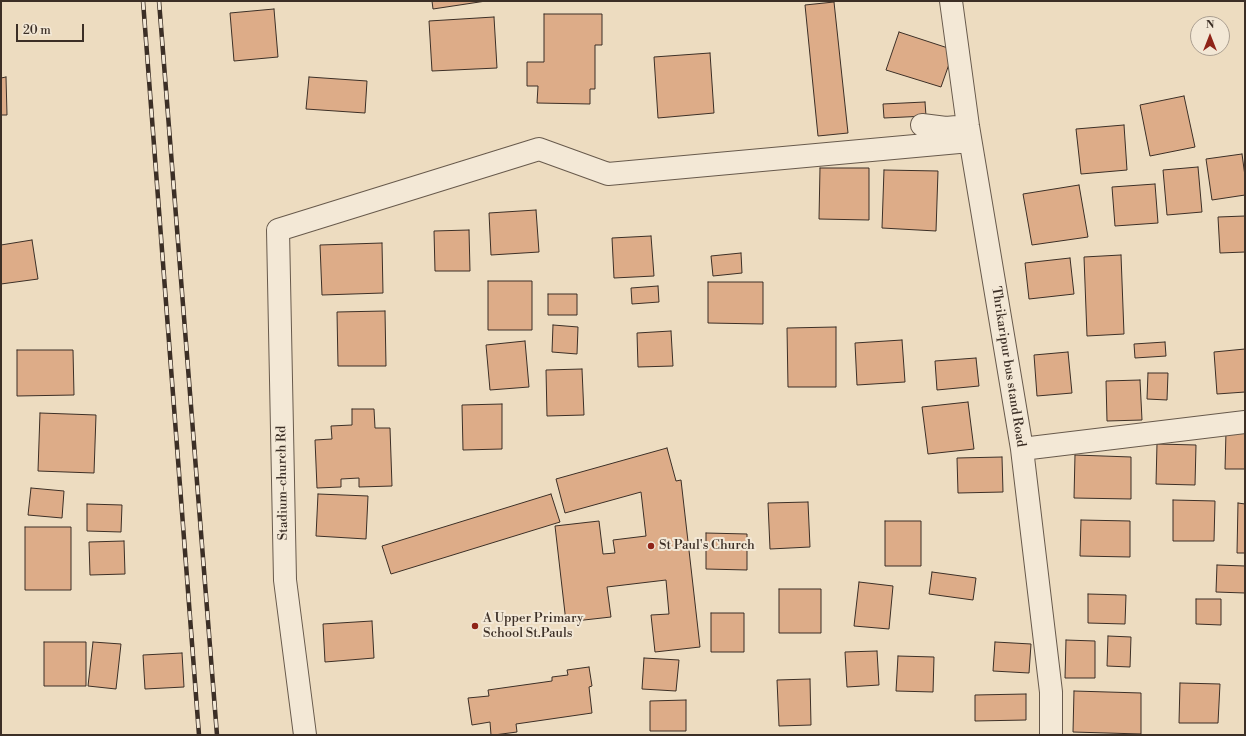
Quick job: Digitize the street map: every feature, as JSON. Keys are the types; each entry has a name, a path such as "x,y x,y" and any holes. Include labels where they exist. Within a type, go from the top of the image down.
{"street":[{"name":"Thrikaripur bus stand Road","path":"951,1 969,133 1022,449 1051,692 1051,735"},
{"path":"922,125 969,133"},
{"name":"Stadium-church Rd","path":"305,735 285,580 278,230 539,149 608,174 969,133"},
{"path":"1022,449 1245,422"}],"building":[{"path":"432,1 486,1 433,9"},
{"path":"834,2 848,133 818,136 805,5"},
{"path":"274,9 278,57 234,61 230,13"},
{"path":"544,14 602,14 602,45 595,45 595,89 590,89 590,104 537,103 538,86 527,86 527,62 544,62"},
{"path":"494,17 497,68 432,71 429,21"},
{"path":"899,32 954,50 941,87 886,70"},
{"path":"710,53 714,113 658,118 654,57"},
{"path":"6,77 7,115 1,115 1,78"},
{"path":"309,77 367,81 365,113 306,109"},
{"path":"1184,96 1195,147 1150,156 1140,105"},
{"path":"925,102 926,116 884,118 883,104"},
{"path":"1124,125 1127,170 1081,174 1076,129"},
{"path":"1242,154 1245,176 1245,195 1212,200 1206,159"},
{"path":"1198,167 1202,212 1167,215 1163,170"},
{"path":"820,168 869,168 869,220 819,219"},
{"path":"884,170 938,171 936,231 882,228"},
{"path":"1155,184 1158,223 1115,226 1112,187"},
{"path":"1079,185 1088,237 1032,245 1023,194"},
{"path":"536,210 539,252 491,255 489,213"},
{"path":"1245,216 1245,252 1220,253 1218,217"},
{"path":"469,230 470,271 435,271 434,231"},
{"path":"651,236 654,276 614,278 612,238"},
{"path":"32,240 38,279 1,284 1,245"},
{"path":"382,243 383,293 322,295 320,245"},
{"path":"741,253 742,273 713,276 711,256"},
{"path":"1121,255 1124,334 1087,336 1084,257"},
{"path":"1070,258 1074,294 1029,299 1025,263"},
{"path":"488,281 532,281 532,330 488,330"},
{"path":"708,282 763,282 763,324 708,323"},
{"path":"658,286 659,302 632,304 631,288"},
{"path":"548,294 577,294 577,315 548,315"},
{"path":"385,311 386,366 338,366 337,312"},
{"path":"553,325 578,327 577,354 552,352"},
{"path":"836,327 836,387 788,387 787,328"},
{"path":"671,331 673,366 638,367 637,333"},
{"path":"902,340 905,382 857,385 855,343"},
{"path":"525,341 529,387 490,390 486,345"},
{"path":"1165,342 1166,356 1135,358 1134,344"},
{"path":"1245,349 1245,392 1217,394 1214,352"},
{"path":"17,350 73,350 74,395 17,396"},
{"path":"1068,352 1072,393 1037,396 1034,355"},
{"path":"976,358 979,386 937,390 935,361"},
{"path":"582,369 584,415 547,416 546,370"},
{"path":"1148,373 1168,373 1167,400 1147,399"},
{"path":"1140,380 1142,420 1107,421 1106,381"},
{"path":"968,402 974,449 928,454 922,407"},
{"path":"502,404 502,449 463,450 462,405"},
{"path":"352,409 374,409 375,428 390,428 392,486 359,487 359,478 341,479 341,487 317,488 315,440 332,439 331,426 352,425"},
{"path":"40,413 96,415 94,473 38,471"},
{"path":"1226,432 1245,432 1245,469 1225,469"},
{"path":"1157,444 1196,445 1195,485 1156,484"},
{"name":"St Paul's Church","path":"667,448 676,481 681,480 700,647 655,652 651,615 669,614 666,580 607,587 611,617 566,622 555,526 599,521 603,554 615,553 613,540 646,536 641,492 565,513 556,479"},
{"path":"1075,455 1131,457 1131,499 1074,498"},
{"path":"1002,457 1003,492 958,493 957,458"},
{"path":"31,488 64,491 62,518 28,515"},
{"path":"318,494 368,496 366,539 316,536"},
{"path":"551,494 560,522 391,574 382,546"},
{"path":"1173,500 1215,501 1214,541 1173,541"},
{"path":"808,502 810,547 770,549 768,503"},
{"path":"1238,503 1245,504 1245,553 1237,553"},
{"path":"87,504 122,505 121,532 87,531"},
{"path":"1081,520 1130,521 1130,557 1080,556"},
{"path":"885,521 921,521 921,566 885,566"},
{"path":"25,527 71,527 71,590 25,590"},
{"path":"706,533 747,534 747,570 706,569"},
{"path":"124,541 125,574 90,575 89,542"},
{"path":"1217,565 1245,566 1245,593 1216,592"},
{"path":"932,572 976,578 973,600 929,594"},
{"path":"859,582 893,586 889,629 854,626"},
{"path":"779,589 821,589 821,633 779,633"},
{"path":"1088,594 1126,595 1125,624 1088,623"},
{"path":"1196,599 1221,599 1221,625 1196,624"},
{"path":"711,613 744,613 744,652 711,652"},
{"path":"372,621 374,658 325,662 323,624"},
{"path":"1108,636 1131,637 1130,667 1107,666"},
{"path":"1066,640 1095,641 1095,678 1065,678"},
{"path":"44,642 86,642 86,686 44,686"},
{"path":"93,642 121,644 116,689 88,686"},
{"path":"995,642 1031,644 1029,673 993,671"},
{"path":"877,651 879,685 847,687 845,652"},
{"path":"182,653 184,687 145,689 143,655"},
{"path":"898,656 934,657 933,692 896,691"},
{"path":"644,658 679,660 676,691 642,689"},
{"name":"A Upper Primary School St.Pauls","path":"589,667 592,686 589,687 592,713 516,724 517,732 494,735 491,735 490,722 472,725 468,698 489,696 488,690 552,681 552,677 568,675 567,670"},
{"path":"810,679 811,725 779,726 777,680"},
{"path":"1180,683 1220,684 1218,723 1179,723"},
{"path":"1074,691 1141,693 1141,734 1073,732"},
{"path":"1026,694 1026,720 975,721 975,695"},
{"path":"686,700 686,731 650,731 650,701"}],"railway":[{"path":"143,1 199,735"},
{"path":"159,1 217,735"}],"place":[{"name":"St Paul's Church","path":"651,546"},
{"name":"A Upper Primary School St.Pauls","path":"475,626"}]}
